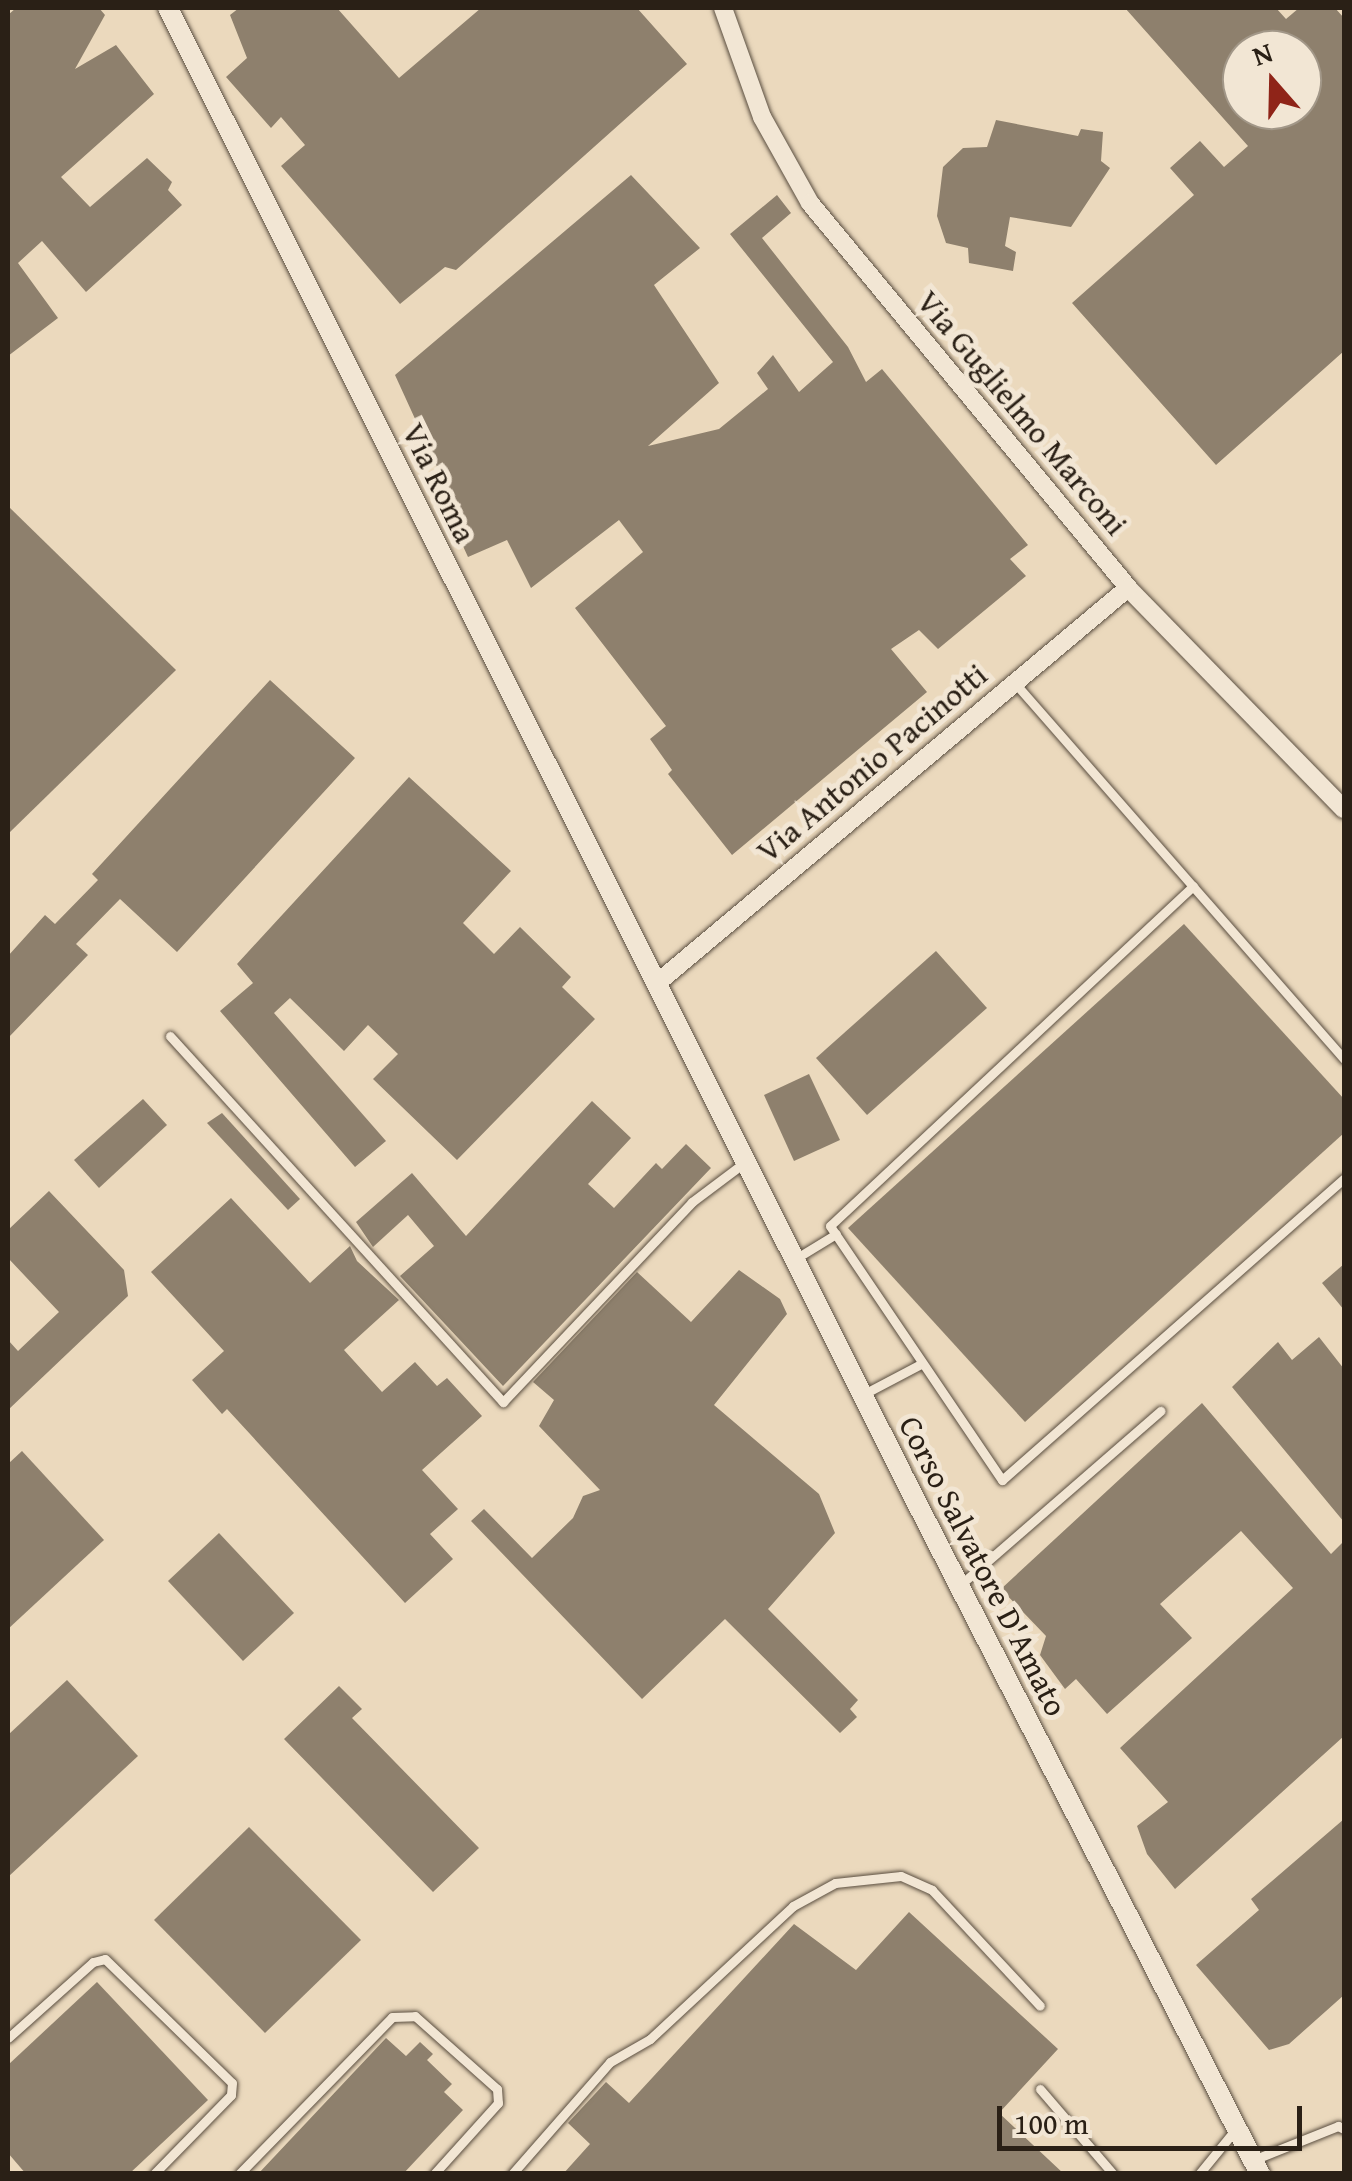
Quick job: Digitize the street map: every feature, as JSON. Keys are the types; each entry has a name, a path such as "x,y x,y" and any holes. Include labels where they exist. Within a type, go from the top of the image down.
{"street":[{"name":"Via Roma","path":"168,8 656,984"},
{"name":"Via Guglielmo Marconi","path":"723,8 762,117 810,203 1128,588 1344,809"},
{"name":"Via Antonio Pacinotti","path":"656,984 1128,588"},
{"name":"Corso Salvatore D'Amato","path":"656,984 1256,2166"}],"lane":[{"path":"1014,682 1344,1059"},
{"path":"1193,886 830,1226 1002,1480 1344,1178"},
{"path":"170,1036 504,1402 692,1202 745,1162"},
{"path":"794,1260 836,1234"},
{"path":"862,1395 921,1364"},
{"path":"960,1586 1160,1411"},
{"path":"512,2174 610,2062 650,2039 793,1906 835,1883 901,1876 932,1890 1040,2006"},
{"path":"8,2038 93,1962 105,1959 232,2083 231,2095 154,2174"},
{"path":"239,2174 392,2017 415,2016 497,2089 498,2103 434,2174"},
{"path":"1040,2088 1113,2174"},
{"path":"1256,2166 1338,2126 1344,2130"},
{"path":"1198,2174 1236,2128"}],"building":[{"path":"16,8 99,8 105,15 75,69 116,45 154,94 61,177 90,207 147,158 172,182 168,190 182,205 86,292 42,241 18,263 58,318 8,356 8,15"},
{"path":"239,8 337,8 399,78 481,8 637,8 687,64 456,270 445,267 400,304 281,166 305,145 281,117 271,128 226,77 247,58 230,15"},
{"path":"1125,8 1276,8 1286,19 1299,8 1335,8 1344,18 1344,351 1216,465 1072,303 1194,195 1170,168 1200,141 1224,167 1248,146 1234,130 1322,130 1322,30 1222,30 1222,117"},
{"path":"996,120 1078,136 1081,129 1103,132 1101,161 1110,168 1071,227 1010,217 1005,246 1016,252 1013,271 969,263 968,248 946,243 937,216 943,167 963,148 987,147"},
{"path":"631,175 700,248 654,285 719,383 648,446 719,429 768,389 757,373 773,355 799,392 833,362 730,234 777,195 791,213 762,238 848,347 866,382 882,369 1028,545 1010,559 1026,576 938,649 919,630 891,649 927,692 732,855 668,774 672,770 650,739 666,726 575,608 643,552 619,520 531,588 507,540 468,557 440,496 448,491 395,375"},
{"path":"8,506 176,670 8,834"},
{"path":"270,680 355,758 177,952 120,899 76,944 88,955 8,1038 8,956 45,915 55,924 98,880 92,874"},
{"path":"409,777 511,871 463,923 494,954 520,927 571,977 562,987 595,1019 457,1160 373,1079 398,1054 368,1025 344,1051 290,998 274,1013 386,1141 355,1167 220,1011 253,983 237,964"},
{"path":"1184,924 1344,1099 1344,1133 1025,1422 848,1228"},
{"path":"936,951 987,1008 867,1115 816,1058"},
{"path":"809,1074 840,1140 794,1161 764,1095"},
{"path":"143,1099 167,1125 99,1188 74,1160"},
{"path":"592,1101 631,1138 588,1184 614,1208 656,1163 662,1169 686,1144 711,1168 503,1386 400,1276 434,1246 408,1215 373,1247 356,1222 412,1173 466,1236"},
{"path":"222,1113 300,1199 288,1210 207,1123"},
{"path":"49,1191 124,1270 128,1296 8,1410 8,1340 18,1351 59,1312 8,1258 8,1230"},
{"path":"231,1198 310,1283 350,1246 357,1261 399,1300 344,1350 382,1392 415,1362 437,1386 447,1378 482,1416 422,1470 458,1509 430,1534 453,1559 405,1603 227,1409 222,1414 192,1380 224,1351 151,1272"},
{"path":"1344,1264 1344,1310 1322,1283"},
{"path":"739,1270 780,1299 787,1314 714,1405 819,1494 835,1533 768,1609 858,1700 850,1709 857,1717 840,1733 725,1619 642,1699 471,1521 484,1509 532,1558 573,1518 583,1496 600,1490 539,1426 554,1400 533,1382 637,1272 691,1322"},
{"path":"1319,1337 1344,1369 1344,1522 1232,1387 1278,1342 1292,1360"},
{"path":"1202,1403 1331,1554 1344,1541 1344,1736 1175,1889 1147,1854 1137,1826 1168,1802 1120,1748 1293,1588 1241,1531 1160,1604 1192,1638 1107,1714 1076,1679 1065,1689 1040,1655 1046,1636 1001,1589"},
{"path":"22,1451 104,1540 8,1629 8,1464"},
{"path":"219,1533 294,1613 243,1661 168,1581"},
{"path":"67,1680 138,1756 8,1877 8,1735"},
{"path":"339,1686 362,1709 352,1718 479,1848 433,1892 284,1739"},
{"path":"1344,1819 1344,1995 1289,2044 1269,2050 1196,1965 1259,1910 1251,1899"},
{"path":"249,1827 361,1940 265,2033 154,1920"},
{"path":"909,1912 1058,2049 999,2113 1064,2174 563,2174 590,2144 568,2123 606,2082 629,2103 794,1924 856,1970"},
{"path":"97,1982 208,2100 129,2174 26,2174 8,2153 8,2065"},
{"path":"386,2038 406,2056 420,2042 433,2054 427,2060 452,2084 444,2092 463,2110 403,2174 258,2174"}]}
